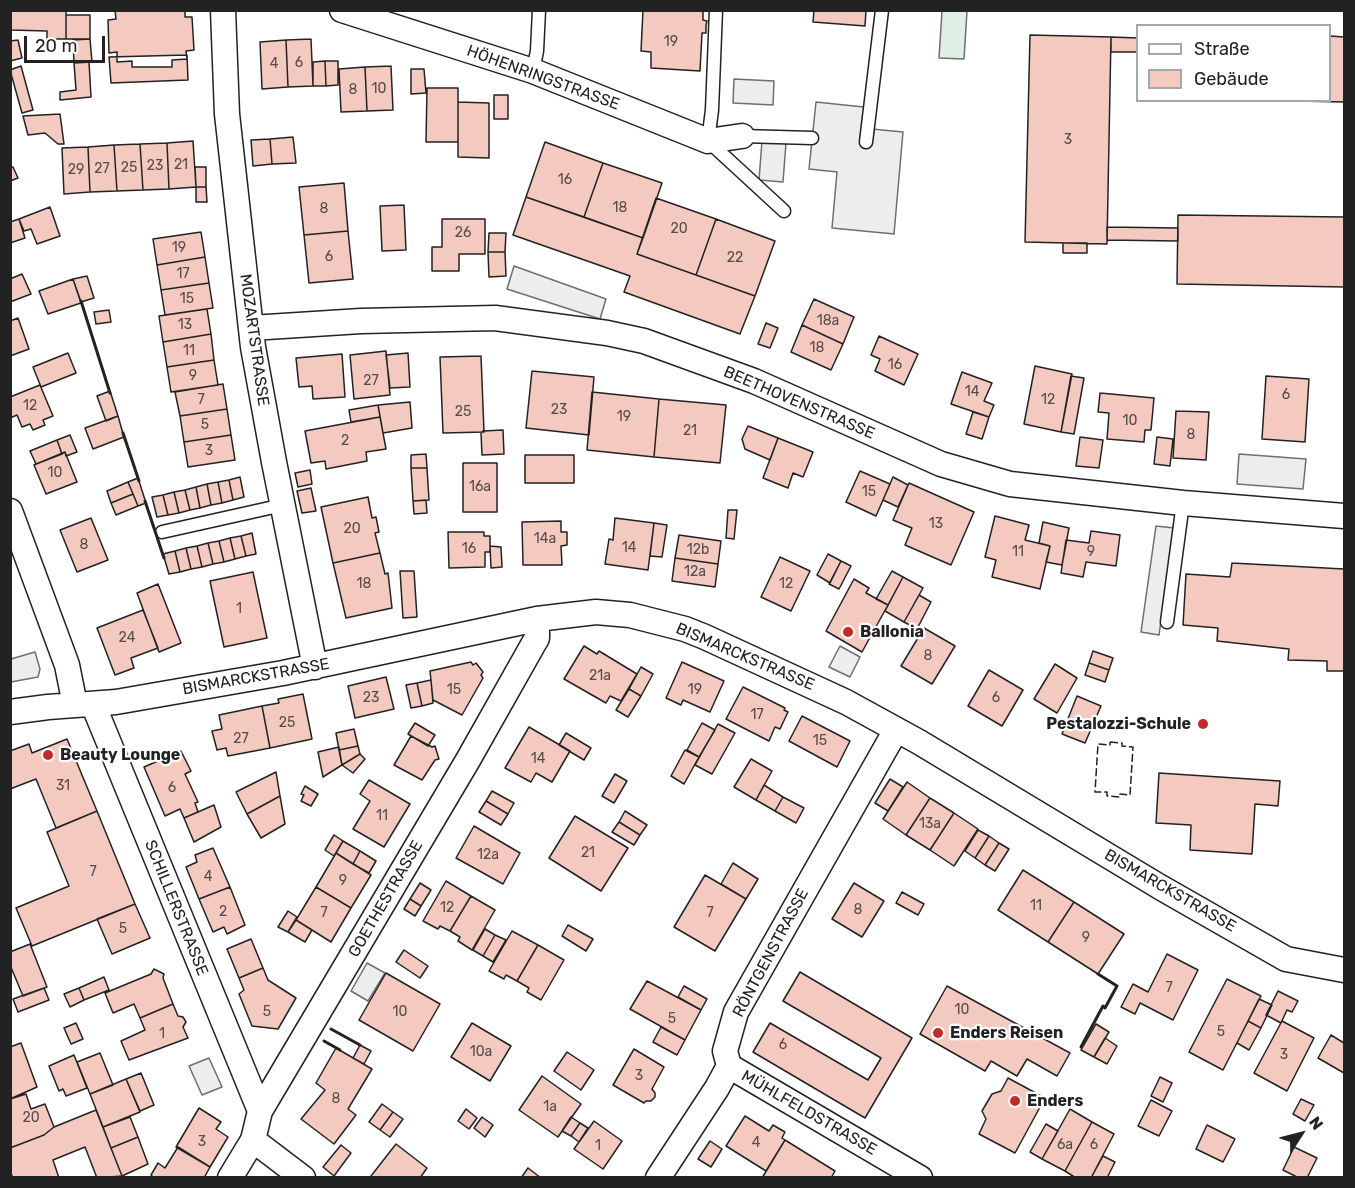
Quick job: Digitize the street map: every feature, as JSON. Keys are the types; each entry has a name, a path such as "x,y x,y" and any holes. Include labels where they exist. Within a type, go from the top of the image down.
{"street":[{"name":"MOZARTSTRASSE","path":"223,10 227,114 251,328 282,505 315,666"},
{"name":"HÖHENRINGSTRASSE","path":"342,10 533,71 708,141"},
{"path":"708,141 742,136"},
{"name":"BEETHOVENSTRASSE","path":"251,328 361,321 495,318 607,333 644,341 754,381 941,464 1010,484 1183,503 1344,516"},
{"name":"SCHILLERSTRASSE","path":"10,511 67,664 260,1111"},
{"name":"BISMARCKSTRASSE","path":"10,712 116,702 315,666 537,619 596,612 612,612 647,618 685,629 749,656 846,702 919,742 1160,887 1286,959 1344,970"},
{"name":"GOETHESTRASSE","path":"230,1178 253,1140 260,1111 468,760 537,638 537,619"},
{"name":"RÖNTGENSTRASSE","path":"658,1178 729,1066 725,1051 736,1012 896,730"},
{"name":"MÜHLFELDSTRASSE","path":"729,1066 920,1178"},
{"path":"253,1140 303,1178"}],"lane":[{"path":"533,71 537,51 539,10"},
{"path":"716,10 712,110 708,141 784,211"},
{"path":"866,142 882,10"},
{"path":"742,136 812,138"},
{"path":"1167,622 1183,503"},
{"path":"162,532 282,505"}],"green space":[{"path":"942,11 967,11 964,59 939,58"}],"shaded area":[{"path":"734,79 774,81 773,105 733,103"},
{"path":"816,102 873,108 872,129 903,132 894,234 832,228 837,172 809,169"},
{"path":"762,141 786,143 783,182 759,180"},
{"path":"514,266 606,299 600,319 507,289"},
{"path":"1239,454 1306,459 1303,489 1237,484"},
{"path":"1156,526 1174,528 1159,635 1141,632"},
{"path":"840,646 860,657 850,677 829,667"},
{"path":"35,652 40,669 38,677 11,682 11,659"},
{"path":"367,963 385,973 368,1001 351,991"},
{"path":"209,1058 222,1087 202,1095 189,1066"}],"building":[{"path":"10,10 66,10 66,39 47,39 47,31 10,30"},
{"path":"115,10 185,10 185,17 192,17 194,50 186,51 187,59 172,60 172,67 132,67 132,61 117,62 117,52 109,53 108,20 116,19"},
{"path":"643,10 703,10 703,20 707,21 706,33 702,33 700,71 651,68 651,52 641,51"},
{"path":"814,10 866,10 865,26 813,22"},
{"path":"66,15 90,15 90,39 66,39"},
{"path":"1030,35 1111,37 1107,244 1025,242"},
{"path":"1331,36 1344,37 1344,102 1331,102"},
{"path":"1111,37 1136,38 1136,52 1111,52"},
{"path":"90,39 92,62 74,63 73,40"},
{"path":"311,39 313,86 288,87 286,40"},
{"path":"18,40 22,58 10,61 10,41"},
{"path":"286,40 288,87 262,89 260,42"},
{"path":"187,55 188,80 111,83 109,57"},
{"path":"325,61 338,61 338,85 326,86"},
{"path":"325,61 326,86 313,86 313,62"},
{"path":"89,62 91,97 60,100 60,92 76,90 74,63"},
{"path":"21,66 33,110 22,113 10,70"},
{"path":"391,66 393,110 367,111 365,67"},
{"path":"365,67 367,111 341,112 339,69"},
{"path":"411,69 424,69 426,93 411,94"},
{"path":"427,88 458,88 458,142 426,142"},
{"path":"494,95 508,95 508,119 494,119"},
{"path":"458,102 489,103 489,158 458,157"},
{"path":"60,114 64,144 58,144 45,133 28,135 23,116"},
{"path":"293,137 296,163 272,164 270,139"},
{"path":"270,139 272,164 253,166 251,140"},
{"path":"193,141 196,187 169,189 167,143"},
{"path":"545,142 603,163 584,217 526,197"},
{"path":"167,143 169,189 143,190 140,144"},
{"path":"140,144 143,190 117,191 114,145"},
{"path":"114,145 117,191 90,192 88,147"},
{"path":"88,147 90,192 64,194 62,148"},
{"path":"603,163 662,183 643,238 584,217"},
{"path":"13,167 18,178 10,181 10,168"},
{"path":"195,167 206,167 206,187 196,187"},
{"path":"344,183 348,231 304,235 299,187"},
{"path":"196,187 206,187 207,202 196,202"},
{"path":"526,197 643,238 637,254 755,296 740,334 624,292 630,276 513,235"},
{"path":"656,198 716,219 696,275 637,254"},
{"path":"404,205 406,250 382,251 380,206"},
{"path":"50,207 60,236 37,244 31,229 24,231 19,219"},
{"path":"1178,215 1344,217 1344,287 1177,284"},
{"path":"19,219 25,238 10,243 10,222"},
{"path":"442,219 485,219 485,254 459,254 459,271 432,271 432,247 442,247"},
{"path":"716,219 775,241 755,296 696,275"},
{"path":"1107,227 1178,228 1178,241 1107,240"},
{"path":"348,231 353,279 309,283 304,235"},
{"path":"201,232 205,257 157,265 153,239"},
{"path":"489,233 506,233 505,252 488,252"},
{"path":"1063,243 1087,243 1087,253 1063,253"},
{"path":"488,252 505,252 506,276 489,277"},
{"path":"205,257 209,283 161,290 157,265"},
{"path":"22,274 31,294 10,302 10,279"},
{"path":"87,276 94,298 81,302 73,279"},
{"path":"73,279 81,303 48,314 39,291"},
{"path":"209,283 213,308 165,315 161,290"},
{"path":"814,299 854,317 843,344 802,325"},
{"path":"207,309 211,334 163,342 159,316"},
{"path":"109,310 111,322 96,324 94,312"},
{"path":"18,318 29,349 10,356 10,321"},
{"path":"766,323 778,328 770,348 758,344"},
{"path":"802,325 843,344 831,370 791,352"},
{"path":"211,334 214,360 167,367 163,342"},
{"path":"879,336 918,354 904,385 875,371 880,359 871,355"},
{"path":"386,351 390,395 354,399 350,355"},
{"path":"68,353 76,373 41,387 33,367"},
{"path":"408,353 410,387 390,388 386,355"},
{"path":"342,354 345,397 313,399 312,386 299,387 296,358"},
{"path":"481,356 484,432 443,433 440,357"},
{"path":"214,360 218,385 171,392 167,367"},
{"path":"1035,366 1072,374 1061,432 1024,424"},
{"path":"532,371 594,377 589,435 526,428"},
{"path":"962,372 992,383 984,401 994,405 989,417 951,404"},
{"path":"1071,376 1084,378 1074,434 1061,432"},
{"path":"1266,376 1309,379 1305,442 1262,439"},
{"path":"223,384 227,409 180,416 175,392"},
{"path":"40,385 53,416 43,420 45,425 33,430 30,424 22,427 17,415 10,418 10,397"},
{"path":"110,391 118,416 106,421 97,396"},
{"path":"592,392 659,399 654,457 587,450"},
{"path":"1100,393 1154,398 1151,430 1145,430 1144,442 1107,439 1109,413 1098,412"},
{"path":"659,399 726,405 720,463 654,457"},
{"path":"410,402 412,428 383,433 378,405"},
{"path":"378,405 380,417 351,422 349,410"},
{"path":"227,409 231,435 184,442 180,416"},
{"path":"1176,411 1209,412 1206,460 1173,458"},
{"path":"973,412 989,417 982,439 966,434"},
{"path":"118,416 124,437 93,449 85,428"},
{"path":"380,417 386,449 366,452 367,461 326,469 325,461 311,463 305,431"},
{"path":"748,426 778,438 770,460 745,449 742,439"},
{"path":"503,430 504,454 482,455 481,433"},
{"path":"70,435 77,452 66,456 65,452 62,454 57,440"},
{"path":"231,435 235,460 188,467 184,442"},
{"path":"1080,437 1103,440 1099,468 1076,466"},
{"path":"1157,437 1173,439 1170,466 1154,464"},
{"path":"778,438 813,452 803,477 793,473 788,488 763,478"},
{"path":"57,440 62,454 36,464 30,451"},
{"path":"65,452 77,482 46,494 34,465"},
{"path":"426,454 427,468 411,468 411,455"},
{"path":"525,455 574,455 574,483 525,483"},
{"path":"463,463 497,463 497,512 463,512"},
{"path":"411,468 427,468 429,500 413,501"},
{"path":"310,470 312,484 298,487 295,473"},
{"path":"860,471 890,484 876,516 846,502"},
{"path":"240,477 244,497 233,500 229,480"},
{"path":"893,477 908,485 898,507 883,500"},
{"path":"138,478 146,503 138,506 128,482"},
{"path":"229,480 233,500 222,503 218,482"},
{"path":"128,482 133,494 111,503 107,491"},
{"path":"218,482 222,503 211,505 207,484"},
{"path":"909,483 974,512 951,565 905,545 912,528 893,520"},
{"path":"207,484 211,505 200,508 196,487"},
{"path":"196,487 200,508 190,510 185,490"},
{"path":"311,488 316,511 302,513 297,491"},
{"path":"185,490 190,510 179,513 174,492"},
{"path":"174,492 179,513 168,515 163,495"},
{"path":"133,494 138,506 116,515 111,503"},
{"path":"163,495 168,515 157,517 152,497"},
{"path":"368,497 372,518 376,517 379,532 375,533 380,553 333,563 321,507"},
{"path":"426,500 427,513 414,514 413,501"},
{"path":"728,510 737,510 734,539 726,538"},
{"path":"995,516 1029,525 1025,540 1050,546 1040,589 992,577 996,560 985,557"},
{"path":"91,518 108,560 77,572 60,530"},
{"path":"615,518 654,523 648,570 605,564 609,539 613,540"},
{"path":"561,521 561,532 567,532 567,545 561,546 562,565 523,565 522,522"},
{"path":"1043,522 1069,528 1062,565 1046,562 1050,546 1039,543"},
{"path":"654,523 667,525 662,557 650,556"},
{"path":"1091,531 1120,535 1116,566 1086,562 1083,577 1061,573 1066,540 1089,543"},
{"path":"448,532 484,532 484,536 490,536 490,552 485,552 485,567 449,568"},
{"path":"252,533 256,554 246,556 241,536"},
{"path":"679,535 721,541 718,564 675,558"},
{"path":"241,536 246,556 235,559 230,538"},
{"path":"230,538 235,559 224,562 219,541"},
{"path":"219,541 224,562 213,564 208,543"},
{"path":"208,543 213,564 202,567 197,546"},
{"path":"197,546 202,567 191,569 186,548"},
{"path":"490,546 501,547 502,567 491,568"},
{"path":"186,548 191,569 180,572 175,551"},
{"path":"175,551 180,572 169,574 163,554"},
{"path":"380,553 385,574 388,573 392,608 346,618 333,563"},
{"path":"828,554 841,561 830,583 817,575"},
{"path":"780,557 810,571 791,611 761,597"},
{"path":"675,558 718,564 715,587 672,581"},
{"path":"841,561 851,566 839,589 829,584"},
{"path":"1232,563 1344,569 1344,671 1327,671 1327,661 1288,660 1289,649 1217,641 1218,628 1183,625 1186,574 1230,577"},
{"path":"400,571 414,571 417,617 403,618"},
{"path":"892,571 903,577 888,605 876,599"},
{"path":"253,572 267,638 224,647 210,581"},
{"path":"903,577 923,588 904,622 885,611"},
{"path":"854,579 869,588 866,593 888,605 862,652 826,631"},
{"path":"158,584 181,643 159,652 137,593"},
{"path":"919,595 931,602 917,629 904,622"},
{"path":"143,610 158,648 131,658 134,668 115,675 97,628"},
{"path":"924,628 955,646 932,684 901,666"},
{"path":"584,646 597,654 599,651 637,674 621,701 610,696 606,703 564,679"},
{"path":"1093,651 1113,658 1109,670 1089,663"},
{"path":"471,662 473,665 476,663 483,672 481,675 483,678 462,715 433,700 430,671"},
{"path":"682,662 724,681 710,712 683,700 681,705 666,698"},
{"path":"1089,663 1109,670 1105,682 1085,675"},
{"path":"1055,664 1077,678 1057,713 1034,699"},
{"path":"641,667 653,674 641,696 629,689"},
{"path":"989,670 1023,690 1002,726 968,706"},
{"path":"386,677 394,709 355,718 348,686"},
{"path":"431,680 433,703 422,706 417,683"},
{"path":"417,683 422,706 411,708 406,685"},
{"path":"743,687 785,708 784,710 788,712 780,729 775,727 769,741 726,719"},
{"path":"629,689 641,696 628,717 616,710"},
{"path":"303,694 312,739 270,748 262,706 279,703 278,699"},
{"path":"1077,696 1101,706 1085,743 1062,734"},
{"path":"262,706 270,748 228,756 226,748 217,750 212,731 222,729 219,715"},
{"path":"802,716 850,741 837,767 789,741"},
{"path":"415,723 435,735 428,746 408,734"},
{"path":"702,723 715,730 699,757 687,750"},
{"path":"718,724 735,733 712,774 695,765"},
{"path":"529,727 570,751 552,782 536,773 531,782 505,768"},
{"path":"354,729 358,746 339,750 336,733"},
{"path":"566,733 591,748 584,760 559,745"},
{"path":"411,736 432,747 435,746 439,759 435,760 422,780 394,765"},
{"path":"67,739 97,811 56,828 36,779 10,789 10,751 29,744 32,753"},
{"path":"358,746 360,754 342,765 339,750"},
{"path":"339,747 342,765 323,777 318,752"},
{"path":"685,750 699,757 684,784 671,776"},
{"path":"181,751 191,771 185,774 198,802 195,803 198,812 184,818 180,809 165,816 144,767"},
{"path":"360,754 365,759 353,773 342,765"},
{"path":"751,759 772,771 756,800 734,787"},
{"path":"276,772 280,796 247,814 236,792"},
{"path":"1159,773 1280,781 1278,806 1255,804 1252,854 1190,850 1191,825 1156,823"},
{"path":"615,774 627,781 614,803 602,796"},
{"path":"890,779 903,787 888,811 875,803"},
{"path":"369,780 410,804 384,847 353,829 370,801 360,794"},
{"path":"907,782 930,798 906,835 883,819"},
{"path":"764,785 783,797 775,811 756,800"},
{"path":"305,786 318,794 311,806 301,801 304,795 301,794"},
{"path":"492,791 514,803 508,814 486,801"},
{"path":"280,796 285,824 261,838 247,814"},
{"path":"783,797 804,808 796,823 775,811"},
{"path":"930,798 954,813 930,850 906,835"},
{"path":"486,801 508,814 501,825 479,812"},
{"path":"214,805 221,827 194,842 184,818"},
{"path":"97,811 135,904 32,946 16,908 69,886 47,832"},
{"path":"625,811 647,825 640,835 619,822"},
{"path":"954,813 978,829 954,866 930,850"},
{"path":"575,816 628,848 601,891 549,858"},
{"path":"619,822 640,835 634,845 612,832"},
{"path":"474,826 520,853 503,884 456,858"},
{"path":"978,830 989,836 975,858 965,851"},
{"path":"334,835 343,841 334,856 325,850"},
{"path":"989,836 999,843 985,865 975,858"},
{"path":"343,841 360,851 353,864 336,853"},
{"path":"999,843 1009,849 995,871 985,865"},
{"path":"213,848 230,887 199,899 186,867 197,862 195,855"},
{"path":"360,851 376,861 369,873 353,864"},
{"path":"336,853 371,875 351,908 316,887"},
{"path":"733,863 758,879 746,899 721,884"},
{"path":"1023,870 1074,902 1048,942 998,910"},
{"path":"705,875 746,899 715,951 674,927"},
{"path":"446,881 471,896 450,931 440,926 438,929 423,921"},
{"path":"420,883 431,890 421,906 410,899"},
{"path":"854,883 884,901 862,937 832,919"},
{"path":"230,887 245,925 227,934 224,927 213,932 199,899"},
{"path":"316,887 351,908 331,942 296,920"},
{"path":"902,892 924,904 918,915 896,903"},
{"path":"471,896 495,910 472,950 458,941 460,937 450,931"},
{"path":"410,899 421,906 415,916 404,909"},
{"path":"1074,902 1124,934 1098,974 1048,942"},
{"path":"135,904 150,938 112,954 97,919"},
{"path":"288,911 297,917 288,932 278,927"},
{"path":"296,920 312,930 305,942 288,932"},
{"path":"568,925 593,939 586,951 562,936"},
{"path":"485,929 495,935 483,956 473,950"},
{"path":"512,931 538,945 517,981 506,975 504,979 489,971"},
{"path":"495,935 506,940 493,962 483,956"},
{"path":"251,939 263,968 239,978 227,949"},
{"path":"30,944 47,987 23,996 10,965 10,952"},
{"path":"538,945 564,960 541,1000 527,992 529,988 517,981"},
{"path":"404,950 428,966 420,978 396,962"},
{"path":"1167,954 1198,970 1173,1020 1140,1003 1135,1014 1121,1007 1133,984 1148,992"},
{"path":"263,968 268,980 296,998 278,1029 252,1026 239,994 244,990 239,978"},
{"path":"154,969 164,974 163,978 173,1004 140,1018 134,1004 113,1013 105,993 151,974"},
{"path":"800,972 912,1038 865,1118 753,1052 770,1023 868,1080 881,1058 783,1001"},
{"path":"386,973 440,1004 413,1051 359,1020"},
{"path":"104,977 109,990 84,1000 79,988"},
{"path":"1227,979 1261,996 1223,1070 1189,1052"},
{"path":"647,981 701,1010 685,1040 630,1009"},
{"path":"684,986 707,999 701,1010 678,997"},
{"path":"947,986 1070,1053 1057,1076 1027,1059 1017,1076 991,1061 985,1071 920,1034"},
{"path":"44,988 49,1000 18,1012 13,999"},
{"path":"79,988 84,1000 70,1007 64,994"},
{"path":"1278,991 1298,1001 1292,1012 1287,1010 1281,1023 1266,1015"},
{"path":"1259,999 1272,1005 1261,1028 1248,1021"},
{"path":"173,1004 178,1016 183,1017 186,1022 183,1027 188,1038 129,1060 121,1041 145,1030 140,1018"},
{"path":"1248,1021 1261,1028 1249,1050 1237,1043"},
{"path":"1282,1021 1314,1038 1287,1091 1254,1073"},
{"path":"76,1023 83,1039 71,1044 64,1028"},
{"path":"472,1023 511,1046 490,1081 451,1057"},
{"path":"1096,1024 1109,1032 1094,1057 1081,1050"},
{"path":"661,1027 685,1040 677,1055 653,1042"},
{"path":"1331,1035 1344,1043 1344,1073 1318,1058"},
{"path":"1105,1038 1117,1046 1107,1064 1094,1057"},
{"path":"21,1043 37,1087 10,1099 10,1047"},
{"path":"360,1045 371,1051 364,1064 353,1058"},
{"path":"336,1048 372,1069 348,1109 356,1115 334,1144 301,1119 325,1090 316,1083"},
{"path":"634,1049 664,1067 652,1089 655,1097 644,1103 613,1085"},
{"path":"567,1052 594,1070 581,1090 554,1071"},
{"path":"100,1053 113,1085 90,1094 77,1062"},
{"path":"74,1055 87,1088 66,1096 63,1089 59,1091 49,1066"},
{"path":"141,1073 154,1105 140,1111 126,1079"},
{"path":"542,1076 581,1104 558,1137 519,1110"},
{"path":"1160,1077 1172,1083 1163,1102 1151,1096"},
{"path":"1008,1078 1045,1098 1015,1153 979,1134 986,1119 982,1111 992,1094 1001,1091"},
{"path":"126,1079 140,1112 103,1127 90,1094"},
{"path":"26,1094 31,1109 45,1104 54,1127 44,1135 10,1148 10,1099"},
{"path":"1301,1099 1314,1105 1305,1121 1293,1114"},
{"path":"1151,1100 1172,1111 1159,1136 1138,1126"},
{"path":"382,1104 393,1112 380,1130 369,1122"},
{"path":"199,1108 221,1122 216,1129 228,1137 210,1167 176,1147"},
{"path":"466,1109 477,1118 469,1129 458,1121"},
{"path":"1070,1109 1092,1122 1065,1171 1042,1159"},
{"path":"96,1110 122,1176 97,1178 85,1147 53,1160 59,1178 13,1178 10,1171 10,1148 44,1135 54,1127"},
{"path":"393,1112 403,1119 390,1137 380,1130"},
{"path":"745,1116 769,1131 773,1125 785,1132 782,1138 785,1140 766,1171 726,1146"},
{"path":"130,1117 138,1137 111,1148 103,1127"},
{"path":"482,1117 493,1125 485,1137 474,1128"},
{"path":"571,1117 580,1123 571,1136 562,1131"},
{"path":"594,1121 622,1141 603,1169 574,1149"},
{"path":"1092,1122 1114,1134 1091,1178 1076,1178 1065,1171"},
{"path":"580,1123 588,1128 579,1142 571,1136"},
{"path":"1046,1124 1058,1131 1042,1159 1030,1152"},
{"path":"1207,1125 1235,1139 1223,1162 1196,1149"},
{"path":"138,1137 148,1164 122,1176 111,1148"},
{"path":"785,1140 835,1171 831,1178 762,1178"},
{"path":"710,1141 722,1149 711,1167 698,1159"},
{"path":"396,1144 427,1168 420,1178 373,1178 371,1176"},
{"path":"341,1145 351,1153 334,1176 323,1167"},
{"path":"178,1147 210,1167 204,1178 154,1178 151,1175 158,1163 165,1168"},
{"path":"1294,1147 1317,1158 1307,1178 1299,1178 1283,1170"},
{"path":"1103,1156 1115,1162 1107,1178 1091,1178"},
{"path":"528,1168 541,1178 521,1178"}],"fence":[{"path":"1110,742 1133,747 1130,795 1107,796 1107,792 1095,792 1098,744 1110,745 1110,742"}],"wall":[{"path":"81,301 110,393"},
{"path":"123,433 139,481"},
{"path":"145,501 164,558"},
{"path":"1081,1047 1103,1006 1105,1008 1117,986 1098,974"},
{"path":"331,1029 360,1045"},
{"path":"324,1041 340,1050"}],"place":[{"name":"Ballonia","path":"848,632"},
{"name":"Pestalozzi-Schule","path":"1203,724"},
{"name":"Beauty Lounge","path":"48,755"},
{"name":"Enders Reisen","path":"938,1033"},
{"name":"Enders","path":"1015,1101"}]}
